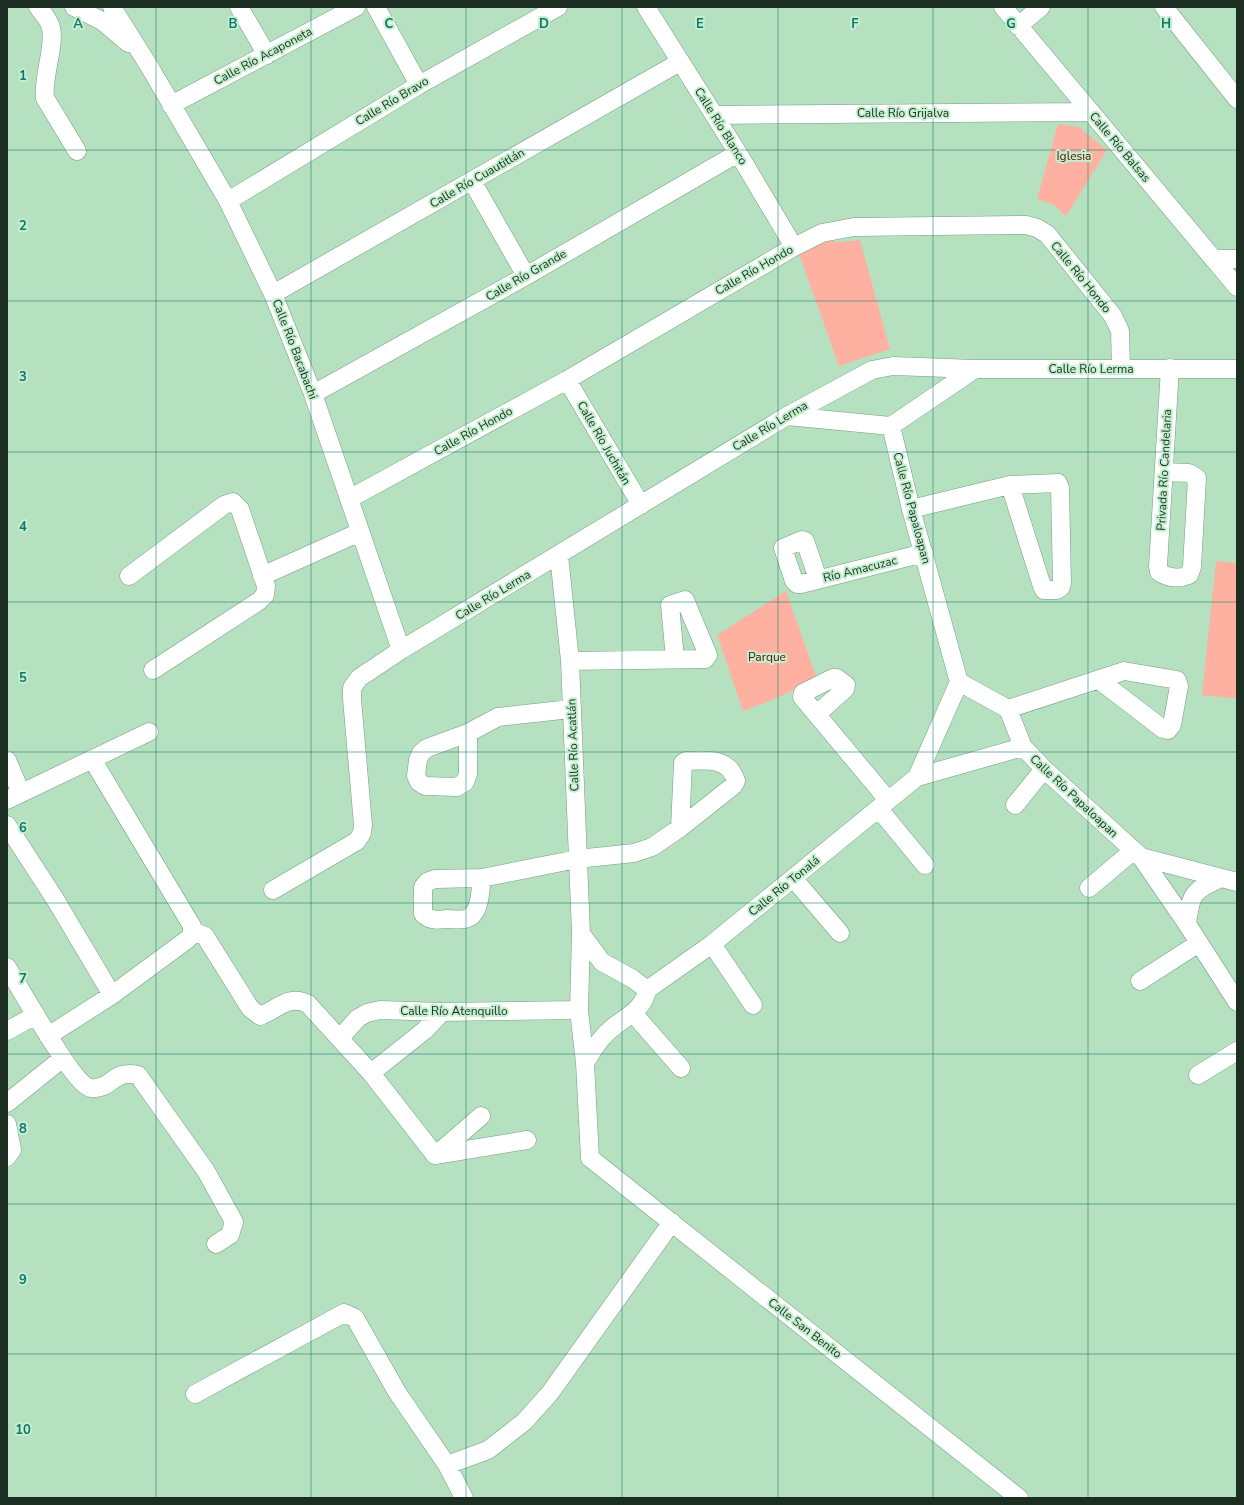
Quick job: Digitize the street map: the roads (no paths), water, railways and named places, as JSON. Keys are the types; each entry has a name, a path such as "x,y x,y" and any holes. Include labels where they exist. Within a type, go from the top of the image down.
{"street":[{"path":"38,7 51,27 44,88 45,98 76,151"},
{"name":"Calle Río Bacabachi","path":"74,7 102,21 149,66"},
{"name":"Calle Río Bacabachi","path":"112,7 149,66 228,201 273,294 313,394 401,650"},
{"path":"239,7 267,55"},
{"path":"376,7 419,84"},
{"name":"Calle Río Bravo","path":"228,201 419,84 558,7"},
{"name":"Calle Río Blanco","path":"646,7 738,153 794,247"},
{"name":"Calle Río Balsas","path":"1003,7 1237,286"},
{"path":"1018,26 1041,7"},
{"path":"1164,7 1237,99"},
{"name":"Calle Río Acaponeta","path":"171,105 267,55 352,8"},
{"name":"Calle Río Cuautitlán","path":"273,294 680,62"},
{"name":"Calle Río Grijalva","path":"714,115 1091,112"},
{"name":"Calle Río Grande","path":"313,394 526,276 738,153"},
{"path":"472,181 526,276"},
{"name":"Calle Río Hondo","path":"349,499 567,380 794,247 822,233 854,227 1026,225 1037,228 1047,234 1113,316 1120,331 1121,369"},
{"path":"1213,259 1237,259"},
{"name":"Calle Río Lerma","path":"273,890 357,841 362,834 363,825 352,699 352,688 359,678 401,650 787,416 872,370 893,366 975,369 1237,369"},
{"name":"Privada Río Candelaria","path":"1165,472 1189,473 1197,478 1192,567 1190,575 1182,578 1166,576 1159,572 1158,566 1165,472 1170,368"},
{"path":"787,416 891,426 975,369"},
{"name":"Calle Río Juchitán","path":"567,380 641,505"},
{"name":"Calle Río Papaloapan","path":"891,426 911,509 959,682"},
{"path":"911,509 1010,485 1058,483 1060,488 1061,587 1049,591 1044,590 1010,485"},
{"path":"129,576 224,505 233,502 240,509 266,586 265,595 259,601 153,670"},
{"path":"262,576 360,532"},
{"name":"Río Amacuzac","path":"818,579 806,541 802,540 783,548 783,552 797,584 818,579 924,553"},
{"name":"Calle Río Acatlán","path":"559,555 570,661 581,934 579,1010 585,1063 590,1158"},
{"path":"570,661 675,659"},
{"path":"959,682 1008,709 1124,671 1177,680 1179,686 1172,725 1168,730 1163,729 1099,680"},
{"name":"Calle Río Tonalá","path":"917,777 959,682"},
{"path":"468,733 498,717 571,709"},
{"name":"Calle Río Papaloapan","path":"1008,709 1023,747 1044,769 1137,854 1187,924 1237,1002"},
{"path":"817,714 884,804 925,865"},
{"path":"7,760 14,796 149,732"},
{"name":"Calle Río Tonalá","path":"647,990 712,944 917,777 1023,747"},
{"path":"48,1036 112,995 188,939 192,931 192,926 92,759"},
{"path":"1016,805 1044,769"},
{"path":"7,825 55,899 112,995"},
{"path":"482,878 577,859 634,853 652,847 680,828"},
{"path":"1089,888 1137,854 1237,882"},
{"path":"793,878 840,933"},
{"path":"1187,924 1193,896 1200,888 1219,878"},
{"path":"192,931 205,936 250,1008 260,1016 292,1000 299,1000 308,1004 371,1073 435,1155"},
{"path":"581,934 602,962 634,980 647,990 643,1002 633,1013 603,1036 585,1063"},
{"path":"1140,981 1199,943"},
{"path":"712,944 753,1005"},
{"path":"579,973 602,962"},
{"path":"7,967 48,1036 79,1081 89,1088 100,1088 127,1072 138,1075 206,1171 234,1222 230,1235 216,1244"},
{"name":"Calle Río Atenquillo","path":"340,1038 358,1018 368,1013 380,1010 442,1012 579,1010"},
{"path":"371,1073 425,1030 442,1012"},
{"path":"633,1013 681,1068"},
{"path":"7,1031 36,1015"},
{"path":"582,1029 603,1036"},
{"path":"1198,1075 1237,1051"},
{"path":"7,1103 63,1058"},
{"path":"435,1155 480,1116"},
{"path":"7,1124 12,1150 7,1157"},
{"path":"435,1155 527,1140"},
{"name":"Calle San Benito","path":"590,1158 1019,1498"},
{"path":"447,1465 488,1450 524,1422 550,1393 672,1222"},
{"path":"195,1394 344,1313 349,1314 355,1318 398,1392 447,1465 464,1498"}],"park label":[{"name":"Iglesia","path":"1074,156"},
{"name":"Parque","path":"767,657"}]}
